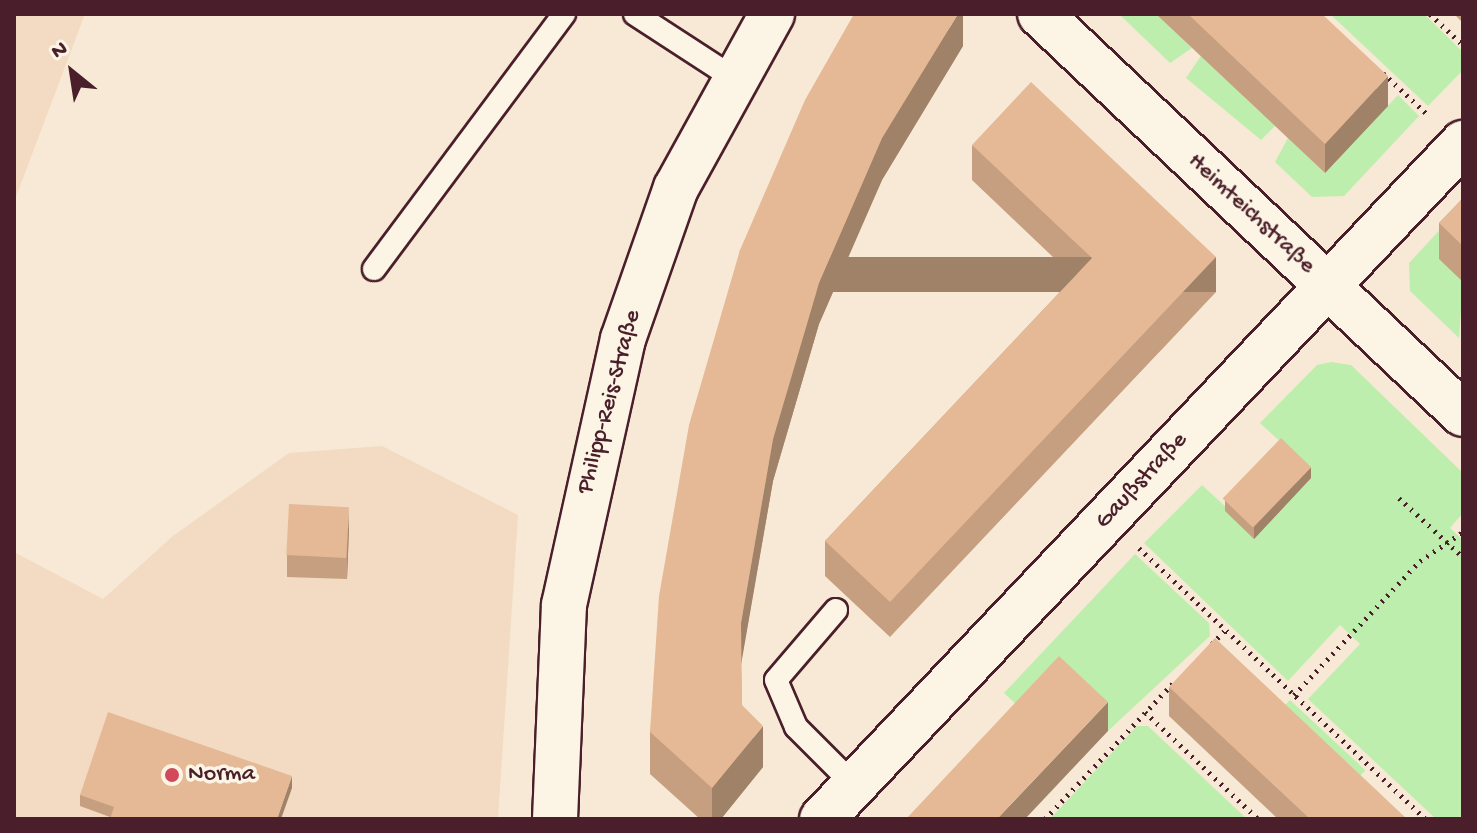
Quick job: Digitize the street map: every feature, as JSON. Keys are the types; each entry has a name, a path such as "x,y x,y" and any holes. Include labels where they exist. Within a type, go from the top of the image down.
{"street":[{"name":"Philipp-Reis-Straße","path":"555,819 564,605 589,470 623,339 676,188 732,77 772,14"},
{"name":"Heimteichstraße","path":"1040,14 1463,414"},
{"name":"Gaußstraße","path":"822,819 1462,145"}],"lane":[{"path":"374,269 564,14"},
{"path":"635,14 732,77"},
{"path":"836,610 776,680 796,727 854,785"}],"path":[{"path":"1430,14 1463,45"},
{"path":"1372,63 1462,145"},
{"path":"1399,498 1463,557"},
{"path":"1107,518 1426,819"},
{"path":"1294,695 1420,561 1450,545 1463,532"},
{"path":"1205,651 1225,630"},
{"path":"1045,819 1185,671"},
{"path":"1145,712 1258,819"}],"shaded area":[{"path":"14,14 85,14 14,202"},
{"path":"382,446 518,515 498,819 14,819 14,552 103,599 173,536 289,453"}],"green space":[{"path":"1119,14 1157,14 1192,48 1170,63"},
{"path":"1330,14 1424,14 1463,52 1463,70 1428,106"},
{"path":"1201,56 1275,126 1261,140 1186,78"},
{"path":"1398,95 1419,116 1344,196 1312,197 1275,162 1288,138 1325,173"},
{"path":"1449,220 1463,282 1459,338 1410,291 1409,263"},
{"path":"1331,362 1351,365 1463,473 1463,513 1450,528 1463,540 1463,819 1436,819 1308,699 1360,644 1340,625 1288,681 1144,543 1202,485 1227,508 1285,446 1260,423 1317,365"},
{"path":"1135,554 1209,623 1210,636 1108,731 1059,686 1030,717 1004,693"},
{"path":"1290,700 1365,770 1346,791 1271,720"},
{"path":"1137,726 1148,726 1247,819 1050,819"}],"building":[{"path":"854,14 958,14 882,138 819,283 773,439 741,623 742,705 763,726 712,788 650,732 659,596 689,425 740,250 805,100"},
{"path":"1188,14 1322,14 1388,76 1325,144"},
{"path":"1031,82 1216,257 890,602 825,541 1092,258 972,145"},
{"path":"1463,198 1463,246 1439,223"},
{"path":"1281,438 1311,467 1253,528 1223,498"},
{"path":"289,504 349,507 346,558 286,555"},
{"path":"1215,638 1407,819 1310,819 1169,687"},
{"path":"1059,656 1108,702 997,819 906,819"},
{"name":"Norma","path":"108,712 292,776 277,819 110,819 114,807 80,795"}],"place":[{"name":"Norma","path":"172,775"}]}
